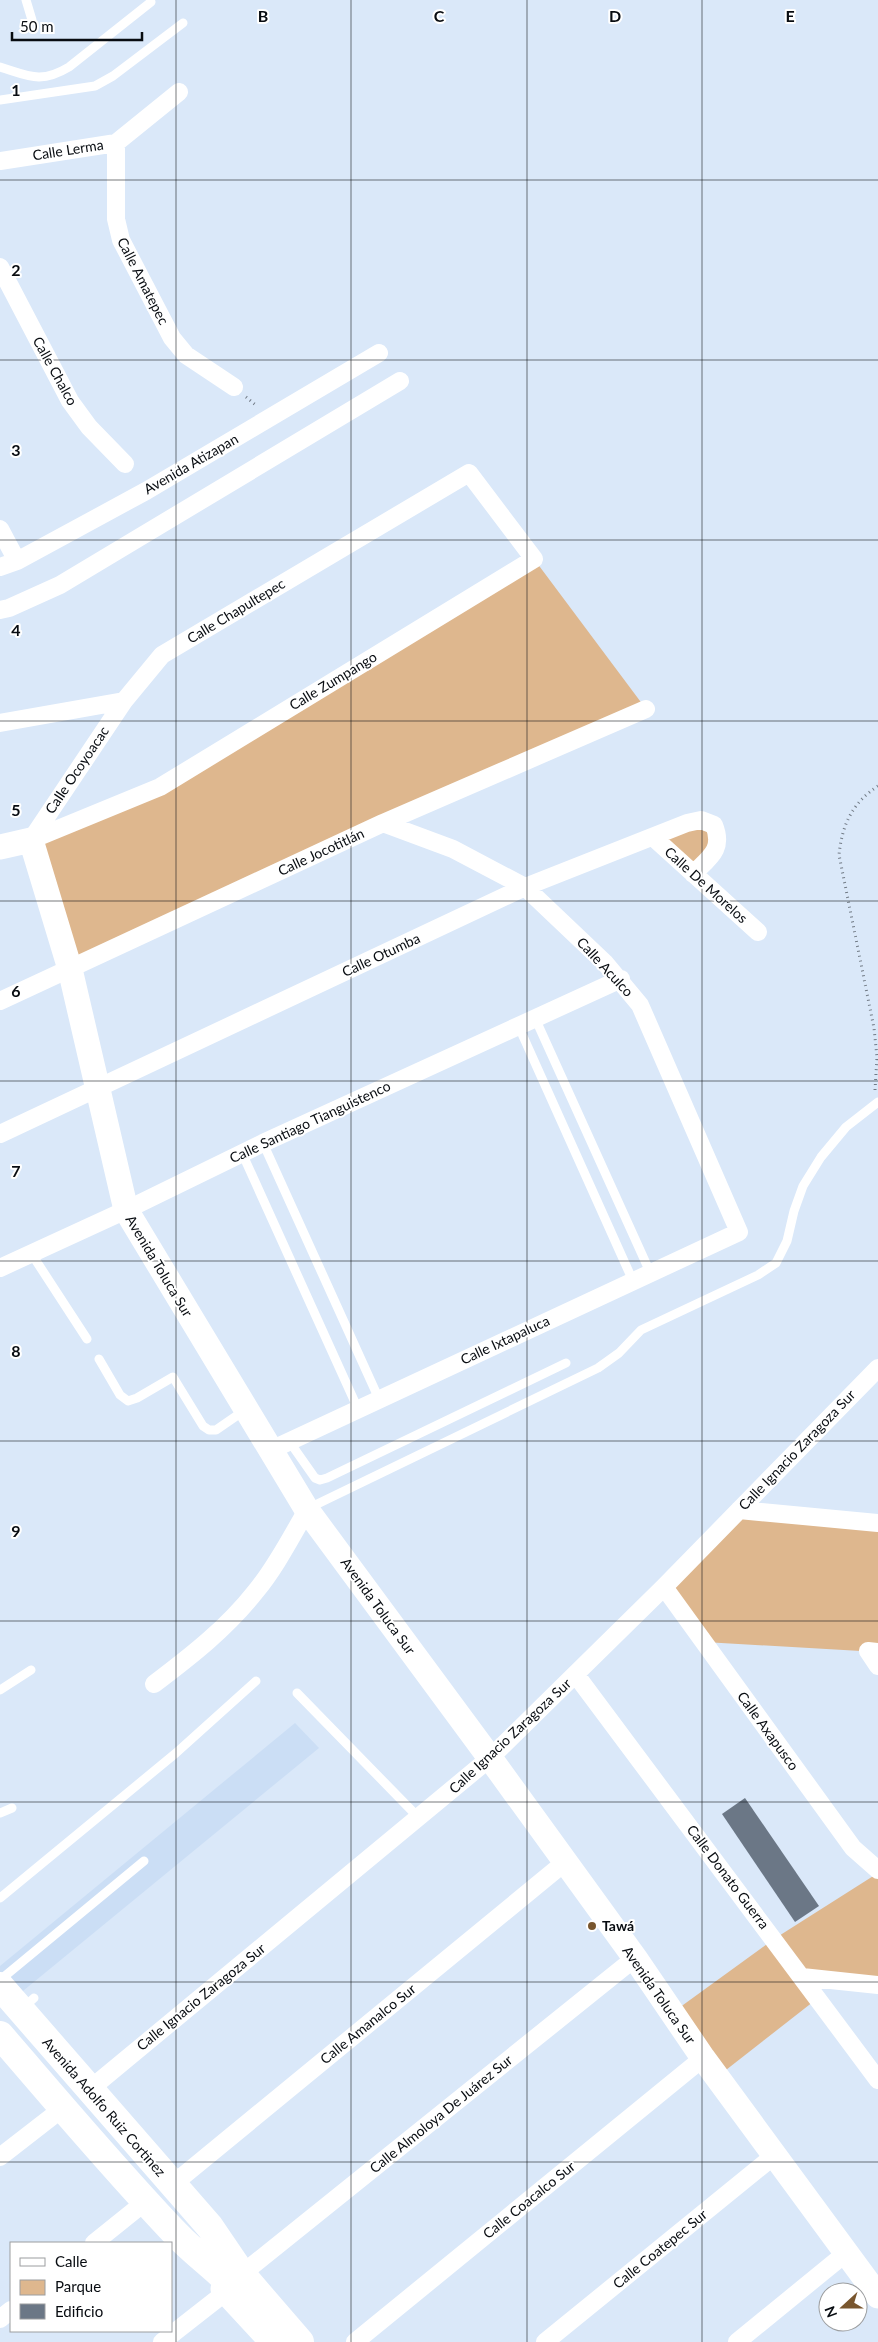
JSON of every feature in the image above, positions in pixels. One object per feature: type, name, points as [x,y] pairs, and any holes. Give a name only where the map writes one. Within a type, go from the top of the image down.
[{"type":"main road","name":"Avenida Adolfo Ruiz Cortinez","points":[[0,1986],[27,2004],[89,2090],[210,2227],[238,2281],[283,2342]]},
{"type":"main road","name":"Avenida Adolfo Ruiz Cortinez","points":[[0,2035],[146,2202],[196,2256],[238,2281],[300,2342]]},
{"type":"street","name":"Calle Lerma","points":[[0,161],[116,143],[179,92]]},
{"type":"street","name":"Calle Amatepec","points":[[116,143],[116,219],[121,240],[172,338],[186,355],[234,387]]},
{"type":"street","name":"Calle Chalco","points":[[0,267],[70,401],[89,427],[125,464]]},
{"type":"street","name":"Avenida Atizapan","points":[[0,567],[17,561],[146,490],[379,353]]},
{"type":"street","points":[[0,610],[9,608],[60,585],[400,380]]},
{"type":"street","name":"Calle Chapultepec","points":[[124,701],[162,655],[469,473]]},
{"type":"street","name":"Calle Zumpango","points":[[31,840],[160,787],[534,559],[469,473]]},
{"type":"street","points":[[0,529],[17,561]]},
{"type":"street","points":[[0,723],[124,701]]},
{"type":"street","name":"Calle Ocoyoacac","points":[[31,840],[124,701]]},
{"type":"street","name":"Calle Jocotitlán","points":[[0,1001],[383,823],[646,709]]},
{"type":"street","name":"Calle Otumba","points":[[0,1134],[525,887],[687,823],[701,820],[714,825],[719,837],[716,850],[693,874]]},
{"type":"street","name":"Calle Aculco","points":[[383,823],[453,849],[525,887],[621,979],[640,1005],[739,1232]]},
{"type":"street","name":"Calle De Morelos","points":[[653,837],[758,932]]},
{"type":"street","points":[[0,847],[31,840]]},
{"type":"street","name":"Avenida Toluca Sur","points":[[31,840],[70,968],[126,1210],[245,1410],[280,1446],[307,1510],[490,1758],[564,1863],[635,1958],[703,2058],[878,2296]]},
{"type":"street","name":"Calle Santiago Tianguistenco","points":[[0,1268],[126,1210],[263,1143],[621,979]]},
{"type":"street","name":"Calle Ixtapaluca","points":[[280,1446],[739,1232]]},
{"type":"street","name":"Calle Ignacio Zaragoza Sur","points":[[89,2090],[490,1758],[664,1587],[878,1368]]},
{"type":"street","points":[[154,1684],[201,1649],[232,1619],[257,1590],[307,1510]]},
{"type":"street","points":[[739,1510],[878,1524]]},
{"type":"street","name":"Calle Axapusco","points":[[664,1587],[853,1848],[878,1870]]},
{"type":"street","points":[[878,1652],[868,1652],[878,1666]]},
{"type":"street","name":"Calle Donato Guerra","points":[[576,1675],[878,2080]]},
{"type":"street","name":"Calle Amanalco Sur","points":[[172,2185],[564,1863]]},
{"type":"street","name":"Calle Almoloya De Juárez Sur","points":[[162,2342],[635,1958]]},
{"type":"street","points":[[802,1977],[878,1985]]},
{"type":"street","name":"Calle Coacalco Sur","points":[[355,2342],[703,2058]]},
{"type":"street","points":[[0,2157],[63,2108]]},
{"type":"street","name":"Calle Coatepec Sur","points":[[545,2342],[775,2155]]},
{"type":"street","points":[[95,2242],[146,2202]]},
{"type":"street","points":[[737,2342],[846,2253]]},
{"type":"street","name":"Avenida Adolfo Ruiz Cortinez","points":[[238,2281],[272,2342]]},
{"type":"street","name":"Avenida Adolfo Ruiz Cortinez","points":[[238,2281],[275,2304],[310,2342]]},
{"type":"street","points":[[0,2319],[10,2311]]},
{"type":"lane","points":[[26,0],[32,20]]},
{"type":"lane","points":[[0,67],[40,78],[54,76],[69,67],[151,2]]},
{"type":"lane","points":[[0,100],[95,86],[113,76],[183,23]]},
{"type":"lane","points":[[535,1018],[650,1272]]},
{"type":"lane","points":[[518,1025],[633,1281]]},
{"type":"lane","points":[[307,1510],[598,1368],[619,1352],[642,1330],[758,1275],[776,1263],[787,1241],[794,1211],[803,1186],[821,1157],[846,1127],[876,1103]]},
{"type":"lane","points":[[263,1143],[379,1399]]},
{"type":"lane","points":[[242,1153],[358,1409]]},
{"type":"lane","points":[[31,1253],[87,1340]]},
{"type":"lane","points":[[99,1359],[120,1395],[128,1401],[137,1398],[173,1377],[203,1426],[209,1430],[216,1430],[245,1410]]},
{"type":"lane","points":[[280,1446],[315,1478],[320,1480],[327,1478],[566,1363]]},
{"type":"lane","points":[[0,1690],[31,1670]]},
{"type":"lane","points":[[0,1898],[176,1753],[256,1681]]},
{"type":"lane","points":[[297,1693],[419,1818]]},
{"type":"lane","points":[[0,1813],[12,1808]]},
{"type":"lane","points":[[0,1980],[144,1861]]},
{"type":"path","points":[[234,387],[272,417]]},
{"type":"path","points":[[876,1103],[877,1057],[874,1028],[839,855],[841,835],[848,815],[878,786]]},
{"type":"shaded area","points":[[295,1723],[319,1748],[12,2000],[0,1986],[0,1966]]},
{"type":"green space","points":[[534,559],[646,709],[70,969],[31,840],[160,787]]},
{"type":"green space","points":[[687,823],[719,837],[693,874],[653,837]]},
{"type":"green space","points":[[739,1510],[878,1523],[878,1652],[704,1642],[664,1587]]},
{"type":"green space","points":[[878,1873],[878,1985],[803,1977],[818,1998],[717,2077],[672,2013],[774,1939]]},
{"type":"building","points":[[745,1798],[819,1906],[795,1922],[722,1814]]},
{"type":"place","name":"Tawá","points":[[592,1926]]}]
